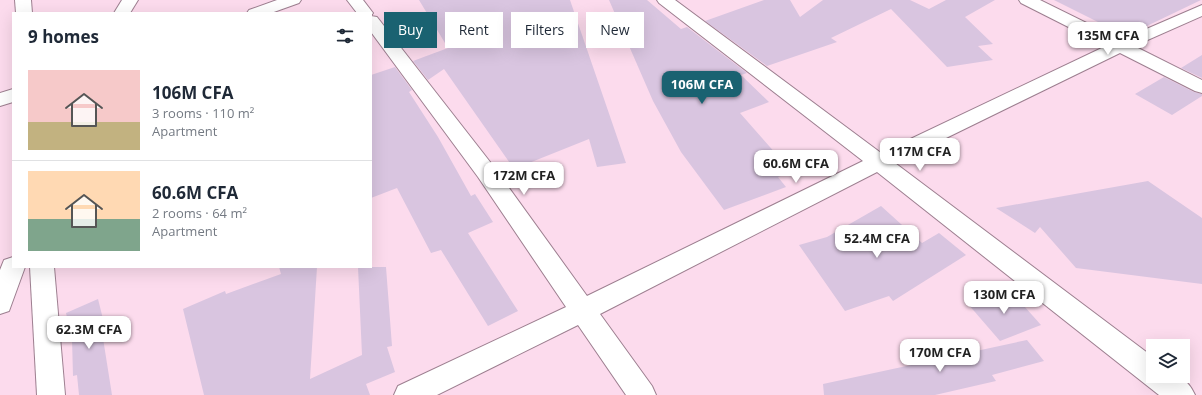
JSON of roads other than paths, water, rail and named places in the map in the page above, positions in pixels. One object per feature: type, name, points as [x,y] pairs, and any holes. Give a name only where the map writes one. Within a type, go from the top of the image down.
[{"type":"street","points":[[22,0],[24,12]]},
{"type":"street","points":[[123,12],[130,0]]},
{"type":"street","points":[[258,12],[293,0]]},
{"type":"street","points":[[355,0],[364,12]]},
{"type":"street","points":[[665,0],[1146,368]]},
{"type":"street","points":[[1027,0],[1202,87]]},
{"type":"street","points":[[408,395],[583,311],[878,162],[1120,46],[1202,10]]},
{"type":"street","points":[[372,22],[486,172],[642,395]]},
{"type":"street","points":[[0,100],[12,96]]},
{"type":"street","points":[[0,303],[13,268]]},
{"type":"street","points":[[42,268],[51,395]]},
{"type":"street","points":[[1165,383],[1181,395]]}]
